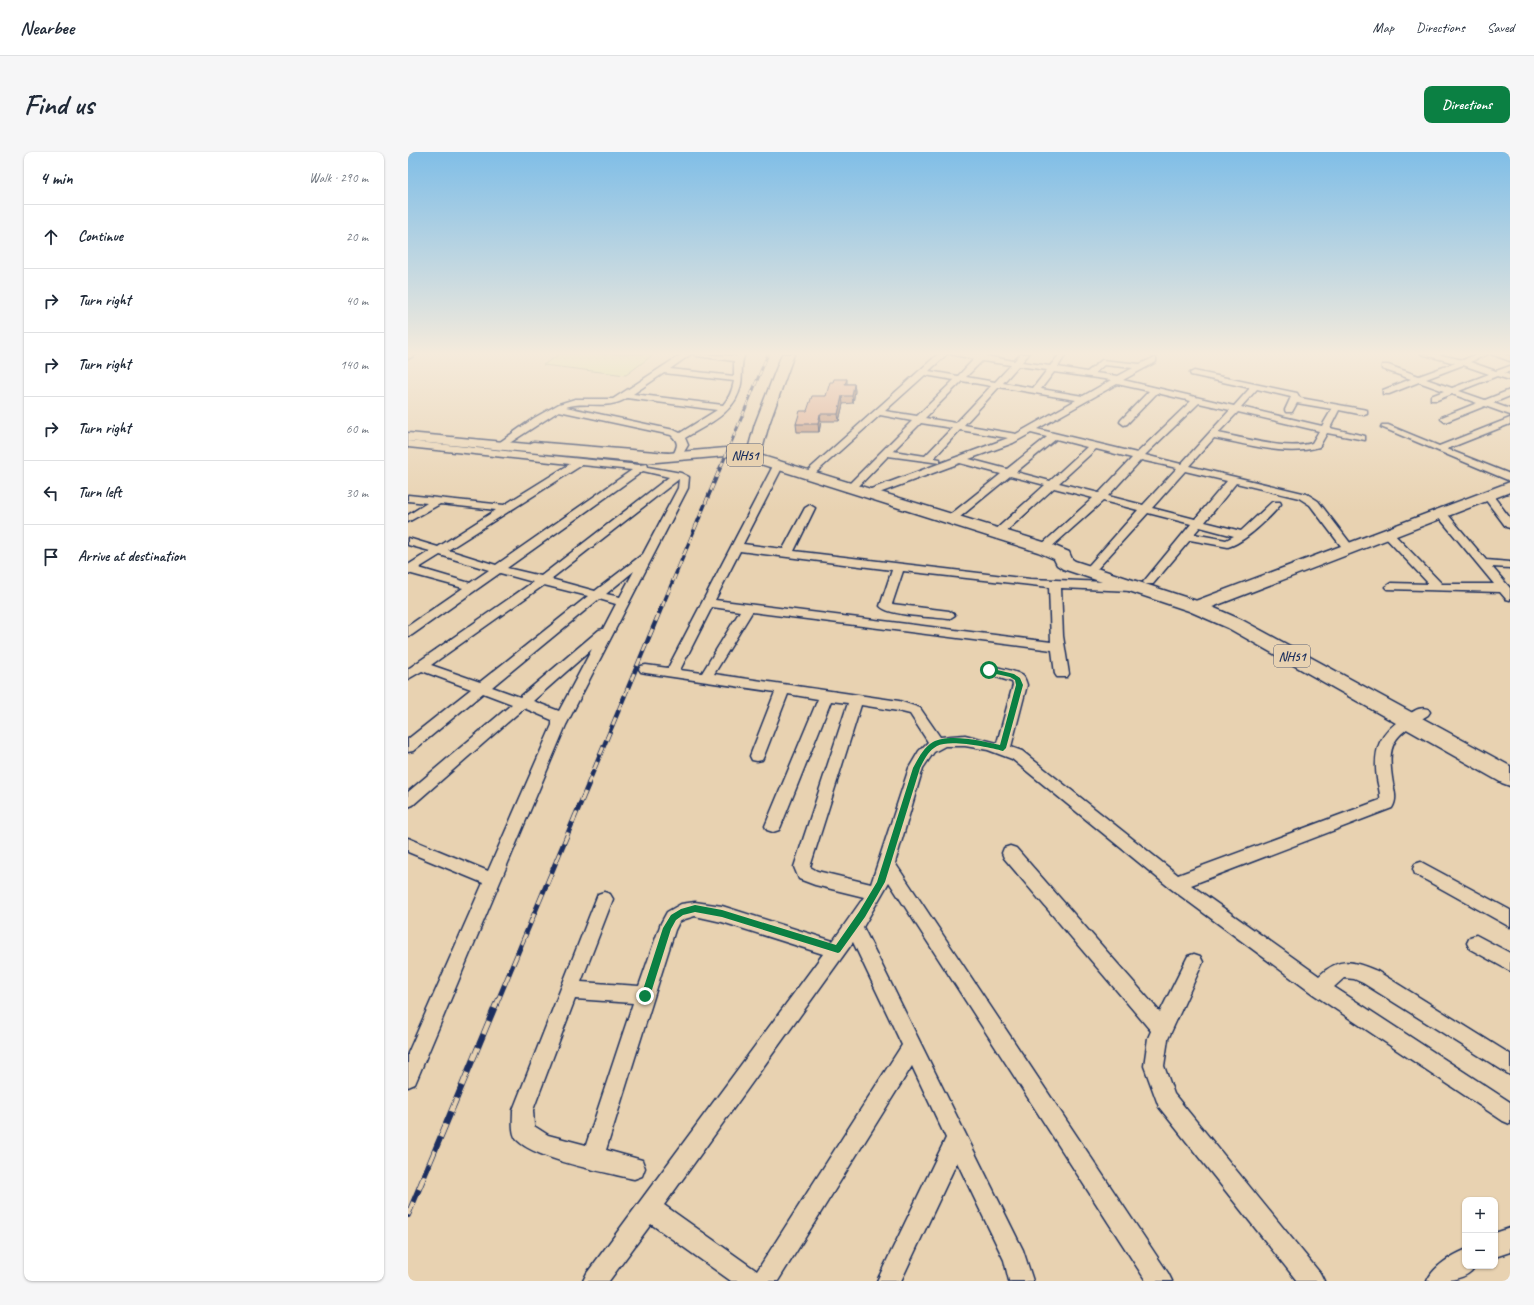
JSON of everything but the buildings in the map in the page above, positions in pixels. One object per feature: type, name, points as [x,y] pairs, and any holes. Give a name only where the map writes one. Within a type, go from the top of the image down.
[{"type":"highway","name":"NH51","points":[[408,437],[667,457],[726,452],[753,457],[850,489],[1044,548],[1063,556],[1063,561],[1069,565],[1202,604],[1236,624],[1416,716],[1510,761]]},
{"type":"highway","name":"NH51","points":[[1063,561],[1073,560],[1094,566],[1141,585]]},
{"type":"highway","name":"NH51","points":[[1416,716],[1510,777]]},
{"type":"street","points":[[506,442],[562,407]]},
{"type":"street","points":[[714,407],[724,408]]},
{"type":"street","points":[[753,457],[768,407]]},
{"type":"street","points":[[808,475],[883,407]]},
{"type":"street","points":[[850,489],[932,407]]},
{"type":"street","points":[[928,459],[976,407]]},
{"type":"street","points":[[867,494],[995,447],[1070,407]]},
{"type":"street","points":[[1124,422],[1139,407]]},
{"type":"street","points":[[1044,548],[1101,497],[1139,456],[1190,407]]},
{"type":"street","points":[[1226,407],[1362,438]]},
{"type":"street","points":[[1094,566],[1238,407]]},
{"type":"street","points":[[1213,434],[1282,447],[1306,449],[1316,445],[1337,407],[1364,412]]},
{"type":"street","points":[[1445,419],[1473,407]]},
{"type":"street","points":[[1496,407],[1510,412]]},
{"type":"street","points":[[409,629],[472,588],[641,468],[667,457],[683,445],[680,437],[674,433],[558,408]]},
{"type":"street","points":[[680,437],[724,408]]},
{"type":"street","points":[[877,412],[1016,437]]},
{"type":"street","points":[[1439,449],[1510,421]]},
{"type":"street","points":[[1385,427],[1510,478]]},
{"type":"street","points":[[1029,430],[1184,466],[1310,499],[1348,548]]},
{"type":"street","points":[[408,433],[667,457]]},
{"type":"street","points":[[950,520],[1007,472],[1054,436]]},
{"type":"street","points":[[408,444],[641,468],[684,477],[683,488],[559,725],[408,1077]]},
{"type":"street","points":[[996,534],[1095,445]]},
{"type":"street","points":[[886,453],[957,462],[1007,472],[1244,535]]},
{"type":"street","points":[[408,569],[581,461]]},
{"type":"street","points":[[672,673],[778,466]]},
{"type":"street","points":[[414,671],[542,580],[678,475]]},
{"type":"street","points":[[737,547],[1030,583],[1141,585],[1187,536],[1234,479]]},
{"type":"street","points":[[1202,604],[1510,487]]},
{"type":"street","points":[[1487,495],[1510,525]]},
{"type":"street","points":[[408,498],[505,508]]},
{"type":"street","points":[[408,519],[438,501]]},
{"type":"street","points":[[1187,536],[1228,544],[1244,535],[1276,504]]},
{"type":"street","points":[[786,553],[810,508]]},
{"type":"street","points":[[1441,513],[1507,592]]},
{"type":"street","points":[[1386,533],[1438,587]]},
{"type":"street","points":[[408,541],[498,569],[623,602]]},
{"type":"street","points":[[408,747],[649,553]]},
{"type":"street","points":[[1483,563],[1510,565]]},
{"type":"street","points":[[899,567],[886,606],[896,609],[949,615]]},
{"type":"street","points":[[408,569],[472,588]]},
{"type":"street","points":[[1055,584],[1058,647],[1062,674]]},
{"type":"street","points":[[1391,587],[1438,587],[1507,592]]},
{"type":"street","points":[[709,602],[1058,647]]},
{"type":"street","points":[[705,678],[748,608]]},
{"type":"street","points":[[408,801],[610,627]]},
{"type":"street","points":[[646,669],[899,706],[915,711],[936,744]]},
{"type":"street","points":[[989,670],[1012,676],[1018,679],[1020,685],[1003,748]]},
{"type":"street","points":[[414,671],[482,688],[554,714],[559,718],[559,725]]},
{"type":"street","points":[[757,756],[783,689]]},
{"type":"street","points":[[773,826],[826,695]]},
{"type":"street","points":[[856,700],[802,867],[806,874],[815,878],[875,892]]},
{"type":"street","points":[[1176,883],[1364,814],[1387,804],[1388,798],[1382,751],[1387,740],[1395,730],[1416,716]]},
{"type":"street","points":[[595,1281],[838,950],[854,926],[881,882],[916,768],[924,753],[936,744],[964,741],[981,743],[1003,748],[1017,755],[1176,883],[1320,988],[1510,1114]]},
{"type":"street","points":[[408,845],[492,880]]},
{"type":"street","points":[[1010,853],[1162,1030]]},
{"type":"street","points":[[887,864],[1160,1281]]},
{"type":"street","points":[[1421,869],[1510,919]]},
{"type":"street","points":[[604,899],[523,1110],[524,1132],[543,1145],[634,1168]]},
{"type":"street","points":[[593,1158],[667,928],[673,917],[681,912],[695,909],[722,914],[838,950]]},
{"type":"street","points":[[854,926],[1015,1258],[1021,1281]]},
{"type":"street","points":[[1476,943],[1510,963]]},
{"type":"street","points":[[1194,962],[1158,1038],[1154,1066],[1166,1100],[1312,1281]]},
{"type":"street","points":[[1320,988],[1336,972],[1352,969],[1370,977],[1510,1065]]},
{"type":"street","points":[[569,990],[645,996]]},
{"type":"street","points":[[764,1281],[912,1047]]},
{"type":"street","points":[[889,1281],[957,1138]]},
{"type":"street","points":[[648,1208],[751,1281]]},
{"type":"street","points":[[1498,1244],[1510,1240]]},
{"type":"street","points":[[1439,1281],[1462,1264]]},
{"type":"railway","points":[[721,467],[746,407]]},
{"type":"railway","points":[[662,607],[721,466]]},
{"type":"railway","points":[[588,784],[662,606]]},
{"type":"railway","points":[[496,1005],[589,783]]},
{"type":"railway","points":[[408,1215],[496,1004]]},
{"type":"route","points":[[645,996],[667,928],[673,917],[681,912],[695,909],[722,914],[838,950],[881,882],[916,768],[924,753],[936,744],[946,741],[981,743],[1003,748],[1020,685],[1018,679],[1012,676],[989,670]]}]
